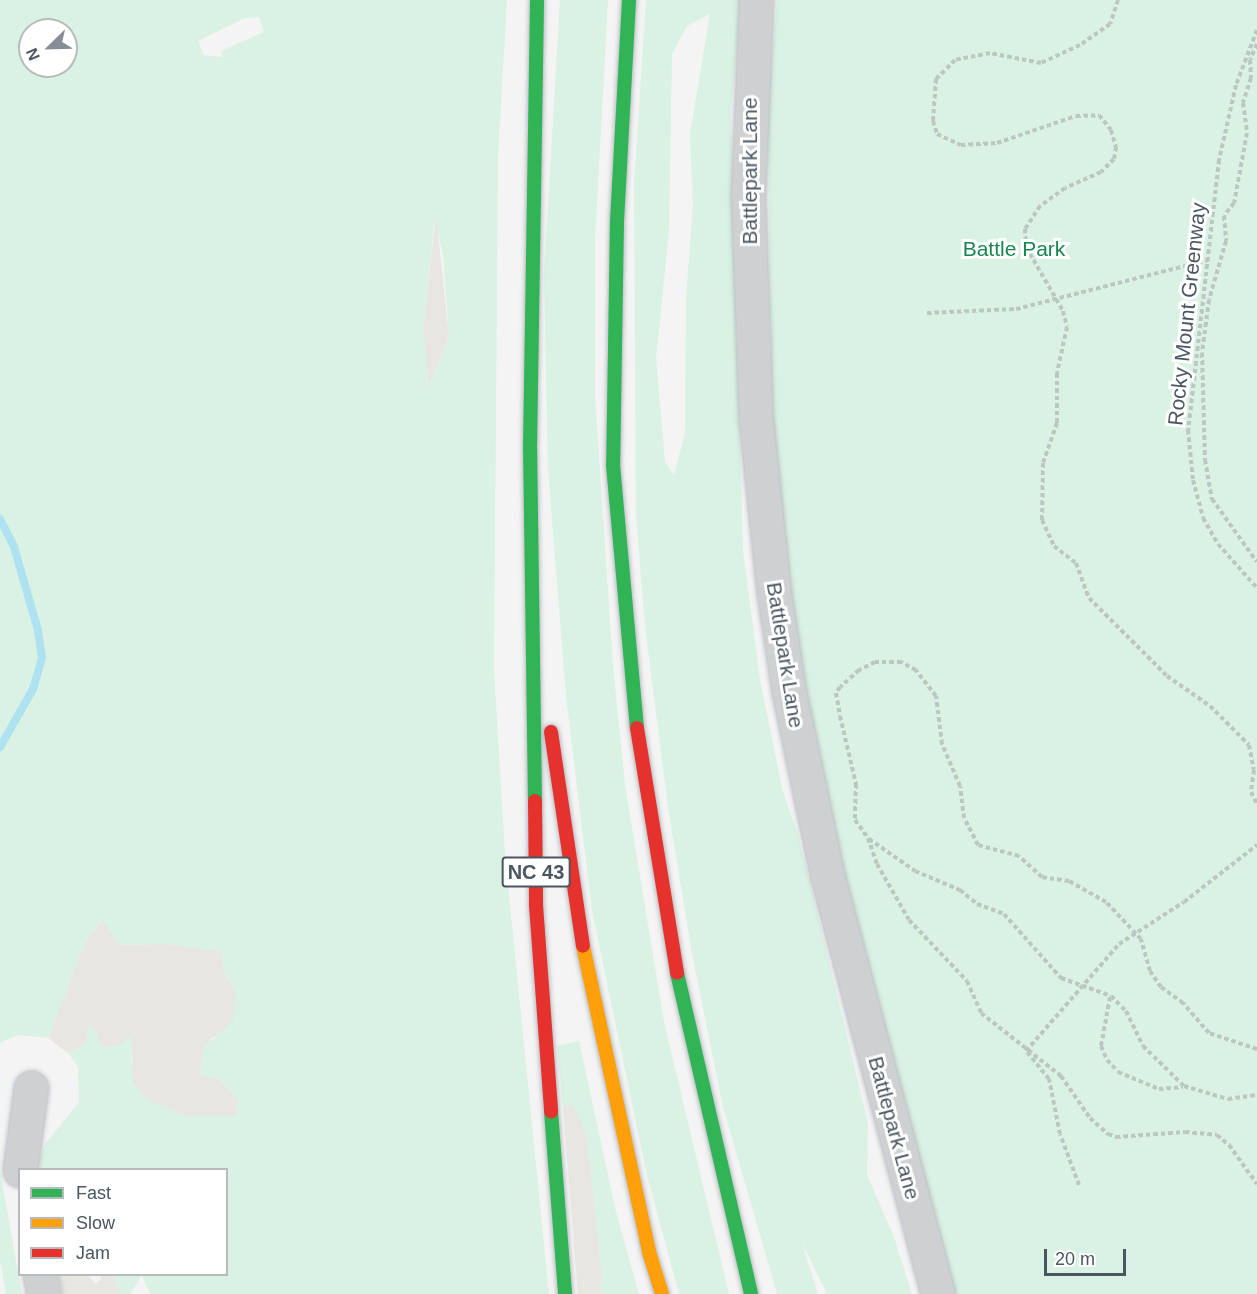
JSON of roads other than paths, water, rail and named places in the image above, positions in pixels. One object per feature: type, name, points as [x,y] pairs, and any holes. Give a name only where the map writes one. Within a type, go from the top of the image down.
[{"type":"highway","points":[[537,0],[531,449],[549,697]]},
{"type":"highway","points":[[629,0],[617,221],[613,465],[634,708],[672,951],[751,1294]]},
{"type":"highway","name":"NC 43","points":[[531,449],[536,904],[565,1294]]},
{"type":"highway","points":[[550,721],[588,976],[648,1252],[662,1294]]},
{"type":"street","name":"Battlepark Lane","points":[[756,0],[747,171],[756,420],[768,550],[789,692],[828,878],[938,1294]]},
{"type":"street","points":[[20,1168],[18,1160],[31,1088]]},
{"type":"street","points":[[40,1276],[44,1294]]},
{"type":"waterway","points":[[0,519],[14,547],[38,630],[42,658],[33,689],[0,747]]},
{"type":"park label","name":"Battle Park","points":[[1014,249]]}]
